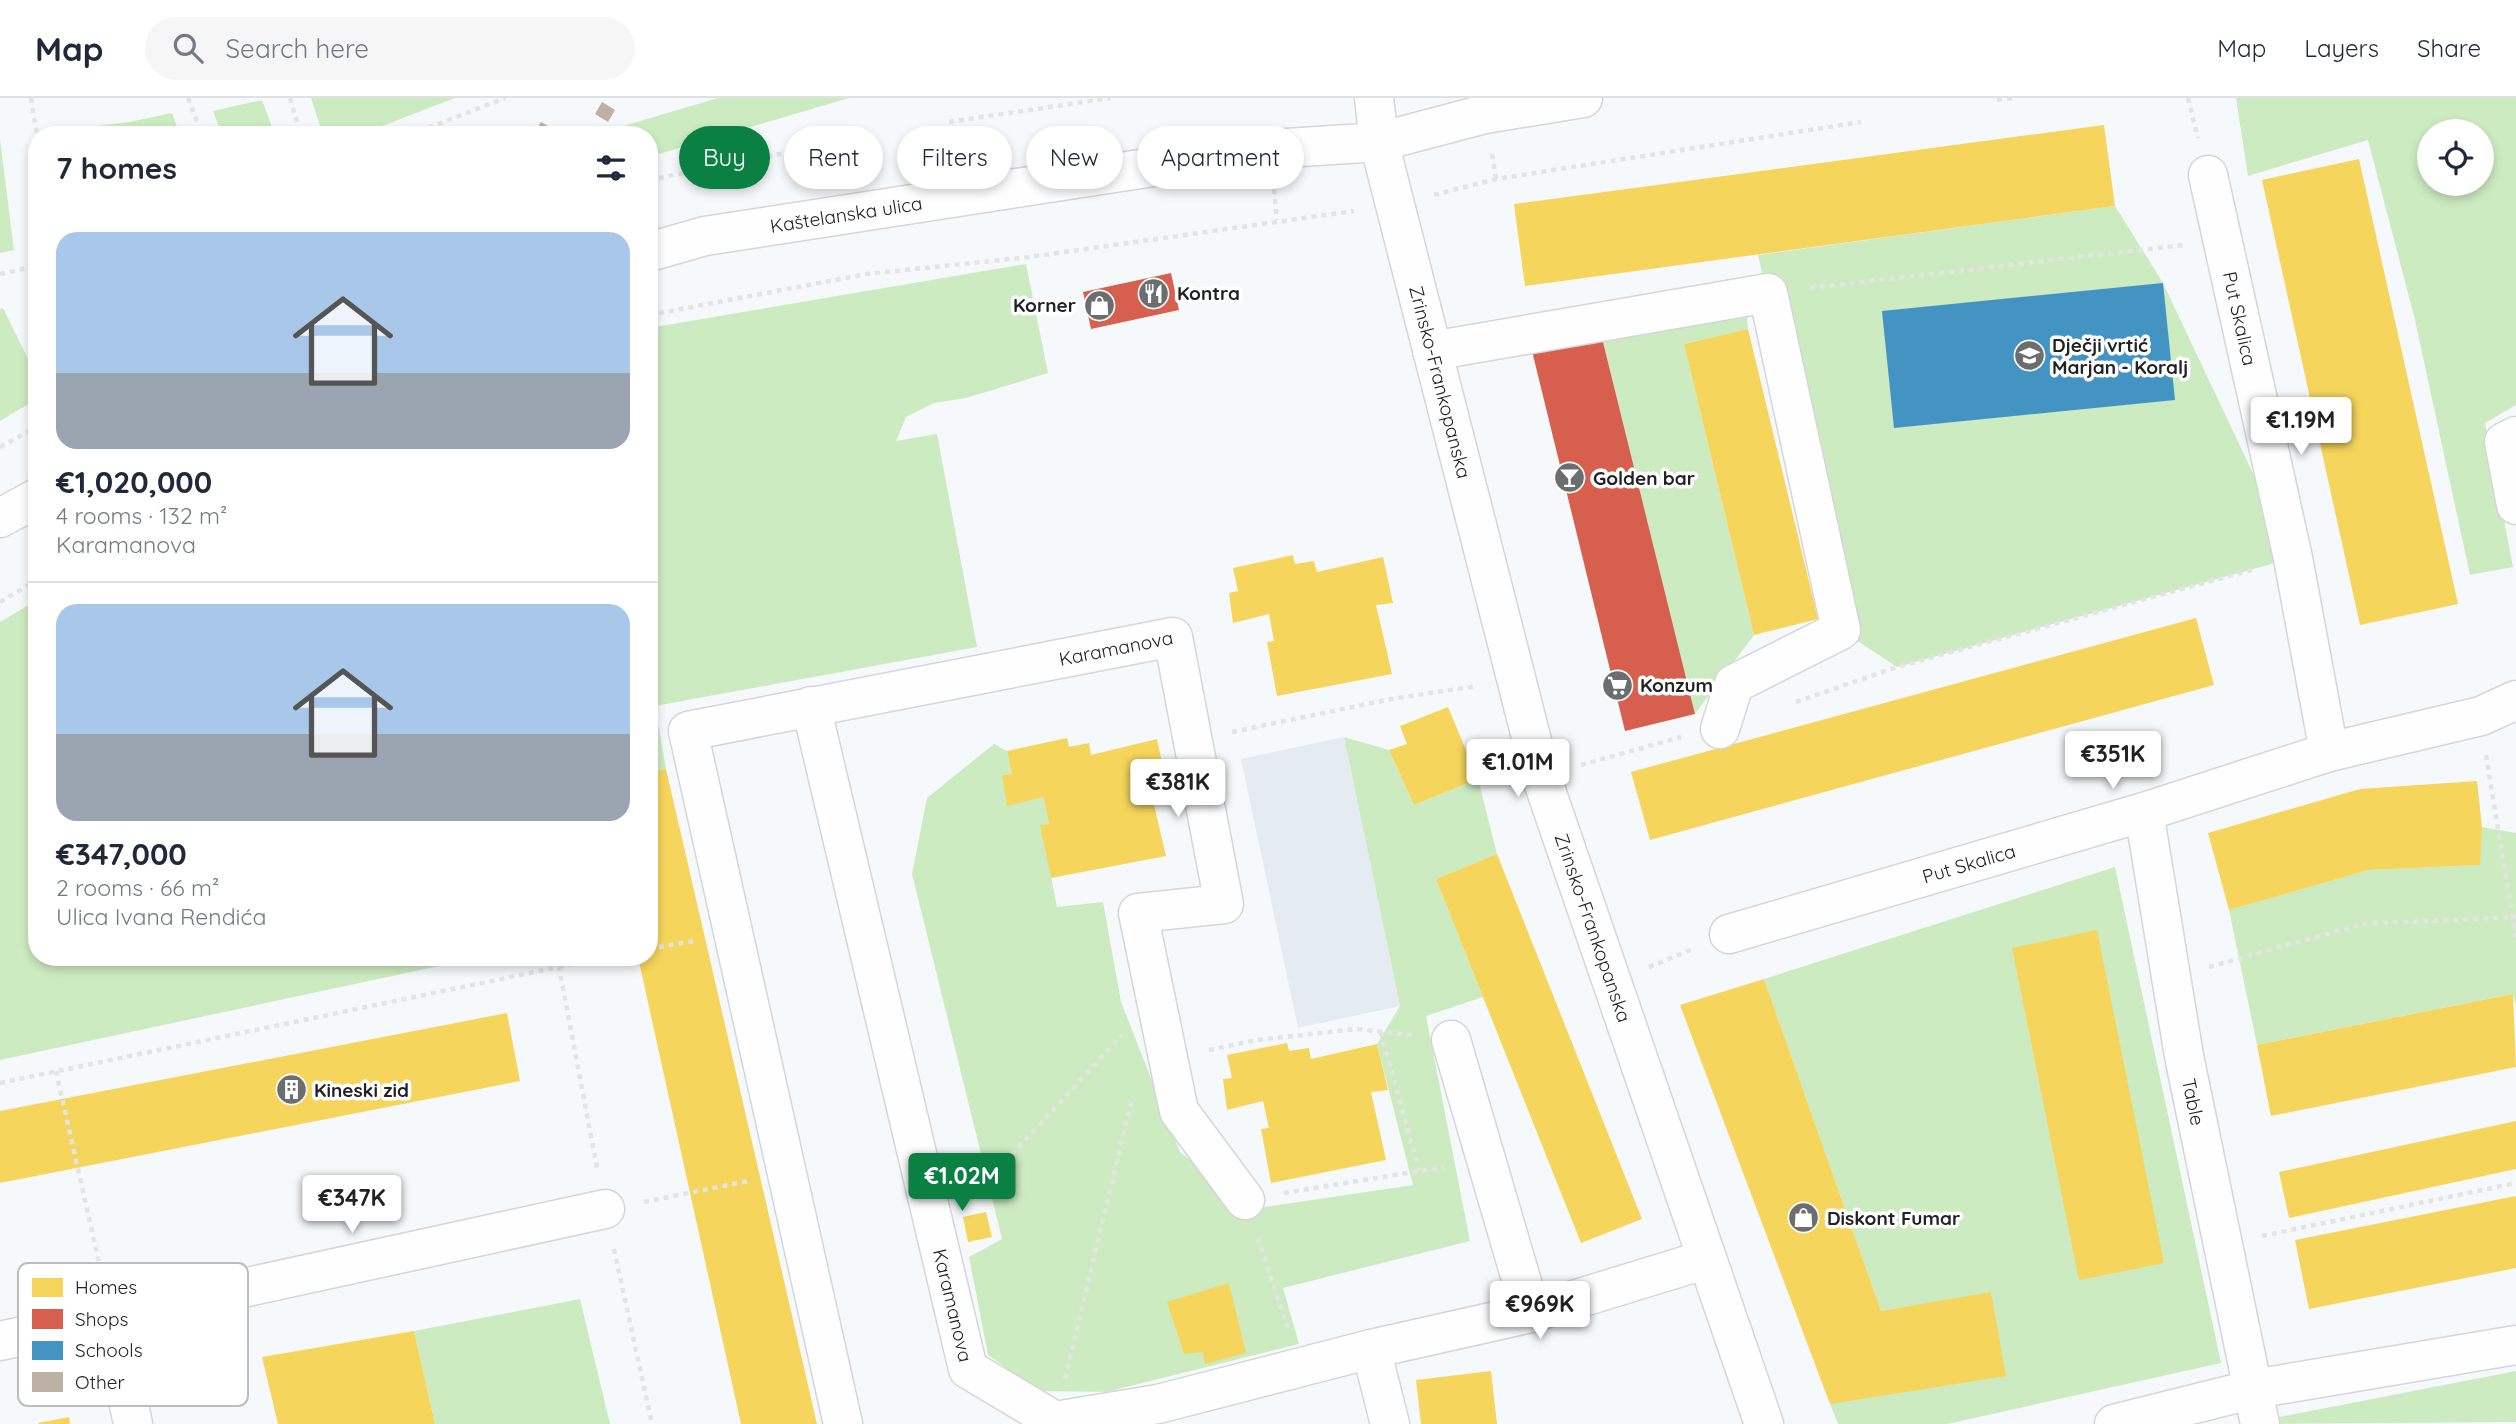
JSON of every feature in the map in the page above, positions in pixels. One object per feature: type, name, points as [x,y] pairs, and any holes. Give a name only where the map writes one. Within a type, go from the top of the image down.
[{"type":"street","name":"Zrinsko-Frankopanska","points":[[1374,98],[1379,142],[1541,776],[1764,1424]]},
{"type":"street","name":"Kaštelanska ulica","points":[[658,249],[705,236],[1270,149],[1379,142],[1485,114],[1583,98]]},
{"type":"street","name":"Put Skalica","points":[[2208,175],[2293,558],[2329,752]]},
{"type":"street","points":[[1432,351],[1768,293],[1841,630],[1734,684],[1720,729]]},
{"type":"street","points":[[2516,436],[2504,442],[2516,505]]},
{"type":"street","points":[[0,518],[28,503]]},
{"type":"street","name":"Karamanova","points":[[842,1424],[688,731],[1173,637],[1224,904],[1138,913],[1179,1111],[1245,1200]]},
{"type":"street","name":"Put Skalica","points":[[1729,934],[2144,812],[2329,752],[2481,716],[2516,700]]},
{"type":"street","name":"Karamanova","points":[[811,706],[968,1368],[1051,1422]]},
{"type":"street","name":"Table","points":[[2144,812],[2184,1056],[2257,1407]]},
{"type":"street","points":[[1451,1040],[1531,1312]]},
{"type":"street","points":[[248,1288],[605,1209]]},
{"type":"street","points":[[1051,1422],[1158,1404],[1301,1366],[1531,1312],[1707,1259]]},
{"type":"street","points":[[0,1341],[18,1337]]},
{"type":"street","points":[[2114,1424],[2257,1407],[2516,1345]]},
{"type":"street","points":[[1371,1349],[1390,1424]]},
{"type":"street","points":[[129,1406],[133,1424]]},
{"type":"path","points":[[31,98],[36,126]]},
{"type":"path","points":[[188,98],[199,126]]},
{"type":"path","points":[[290,98],[298,126]]},
{"type":"path","points":[[433,126],[505,98]]},
{"type":"path","points":[[948,122],[1110,98]]},
{"type":"path","points":[[1997,100],[2013,98]]},
{"type":"path","points":[[658,313],[867,274],[1030,257],[1395,205],[1496,179],[1861,122]]},
{"type":"path","points":[[658,178],[784,153]]},
{"type":"path","points":[[1768,293],[2223,241]]},
{"type":"path","points":[[0,274],[28,268]]},
{"type":"path","points":[[0,447],[28,432]]},
{"type":"path","points":[[1783,707],[1897,667],[2293,558]]},
{"type":"path","points":[[0,602],[28,585]]},
{"type":"path","points":[[1193,740],[1391,699],[1517,681]]},
{"type":"path","points":[[2481,716],[2516,939]]},
{"type":"path","points":[[1541,776],[1660,742]]},
{"type":"path","points":[[2248,955],[2363,924],[2514,917]]},
{"type":"path","points":[[1612,983],[1729,934]]},
{"type":"path","points":[[0,1083],[564,966]]},
{"type":"path","points":[[559,967],[605,1209],[652,1424]]},
{"type":"path","points":[[937,1236],[1156,999]]},
{"type":"path","points":[[1168,1058],[1256,1040],[1357,1029],[1451,1040]]},
{"type":"path","points":[[1381,1032],[1419,1171]]},
{"type":"path","points":[[56,1071],[99,1263]]},
{"type":"path","points":[[1051,1422],[1133,1094]]},
{"type":"path","points":[[1301,1366],[1245,1200],[1486,1160]]},
{"type":"path","points":[[605,1209],[786,1173]]},
{"type":"path","points":[[2224,1244],[2516,1183]]},
{"type":"shaded area","points":[[1344,737],[1400,1006],[1298,1028],[1241,759]]},
{"type":"green space","points":[[311,98],[455,98],[382,126],[320,126]]},
{"type":"green space","points":[[718,98],[849,98],[754,126],[679,126],[679,148],[658,154],[658,126],[623,126]]},
{"type":"green space","points":[[2236,98],[2516,98],[2516,405],[2485,423],[2513,567],[2470,575],[2415,320],[2368,140],[2248,176]]},
{"type":"green space","points":[[262,100],[272,126],[219,126],[213,111]]},
{"type":"green space","points":[[172,113],[177,126],[95,126]]},
{"type":"green space","points":[[0,139],[14,250],[0,253]]},
{"type":"green space","points":[[2115,206],[2163,283],[2293,558],[1897,667],[1841,630],[1758,255]]},
{"type":"green space","points":[[1026,264],[1048,373],[966,398],[934,403],[906,417],[896,441],[937,434],[977,647],[658,705],[658,326]]},
{"type":"green space","points":[[3,308],[28,359],[28,404],[0,421],[0,309]]},
{"type":"green space","points":[[1746,309],[1748,329],[1684,344],[1754,635],[1695,714],[1601,334]]},
{"type":"green space","points":[[28,605],[28,966],[439,966],[0,1060],[0,622]]},
{"type":"green space","points":[[658,723],[666,769],[658,770]]},
{"type":"green space","points":[[1344,737],[1389,750],[1414,805],[1478,779],[1497,854],[1436,879],[1483,997],[1426,1016],[1470,1241],[1283,1288],[1299,1344],[1106,1392],[1039,1391],[988,1355],[969,1257],[1002,1239],[912,874],[927,798],[994,744],[1007,751],[1012,774],[1002,775],[1043,797],[1049,824],[1041,825],[1057,907],[1103,902],[1121,1002],[1180,1152],[1252,1209],[1413,1185],[1377,1044],[1400,1006]]},
{"type":"green space","points":[[2482,827],[2516,833],[2516,1007],[2513,994],[2257,1045],[2229,910],[2369,870],[2479,865]]},
{"type":"green space","points":[[2115,867],[2221,1363],[1947,1424],[1838,1424],[1830,1404],[1991,1293],[1881,1311],[1764,979]]},
{"type":"green space","points":[[580,1299],[610,1424],[435,1424],[414,1331]]},
{"type":"green space","points":[[2516,1371],[2516,1422],[2260,1424],[2259,1421]]},
{"type":"building: Homes","points":[[2104,125],[2115,206],[1525,286],[1514,204]]},
{"type":"building: Homes","points":[[2359,159],[2458,604],[2360,625],[2262,180]]},
{"type":"building: Homes","points":[[1748,329],[1818,619],[1754,635],[1684,344]]},
{"type":"building: Homes","points":[[1293,555],[1295,564],[1314,561],[1317,572],[1383,557],[1393,603],[1376,605],[1392,674],[1277,696],[1267,642],[1274,641],[1269,614],[1233,623],[1229,593],[1238,591],[1233,568]]},
{"type":"building: Homes","points":[[2196,618],[2214,685],[1650,840],[1631,772]]},
{"type":"building: Homes","points":[[1448,707],[1478,779],[1414,805],[1389,750],[1407,744],[1400,726]]},
{"type":"building: Homes","points":[[1067,738],[1069,747],[1089,743],[1091,755],[1157,739],[1167,785],[1150,788],[1166,856],[1051,878],[1040,825],[1049,824],[1043,797],[1007,806],[1002,775],[1012,774],[1007,751]]},
{"type":"building: Homes","points":[[666,769],[817,1424],[741,1424],[640,966],[658,966],[658,770]]},
{"type":"building: Homes","points":[[2477,781],[2482,827],[2480,865],[2369,870],[2229,910],[2208,833],[2360,789]]},
{"type":"building: Homes","points":[[1497,854],[1642,1219],[1581,1243],[1436,879]]},
{"type":"building: Homes","points":[[2097,930],[2164,1263],[2079,1280],[2012,948]]},
{"type":"building: Homes","points":[[1764,979],[1881,1311],[1991,1292],[2006,1376],[1830,1404],[1680,1005]]},
{"type":"building: Homes","points":[[2513,994],[2516,1067],[2271,1116],[2257,1045]]},
{"type":"building: Homes","name":"Kineski zid","points":[[507,1013],[520,1081],[0,1183],[0,1111]]},
{"type":"building: Homes","points":[[1287,1043],[1289,1051],[1309,1048],[1311,1059],[1377,1044],[1388,1090],[1371,1092],[1386,1160],[1271,1183],[1261,1129],[1269,1128],[1263,1101],[1227,1110],[1223,1079],[1232,1078],[1227,1055]]},
{"type":"building: Homes","points":[[2516,1121],[2516,1169],[2289,1218],[2279,1172]]},
{"type":"building: Homes","points":[[2516,1196],[2516,1268],[2309,1309],[2295,1240]]},
{"type":"building: Homes","points":[[986,1212],[992,1237],[968,1242],[963,1217]]},
{"type":"building: Homes","points":[[1229,1283],[1246,1353],[1205,1364],[1203,1352],[1184,1354],[1167,1302]]},
{"type":"building: Homes","points":[[414,1331],[435,1424],[278,1424],[262,1357]]},
{"type":"building: Homes","points":[[1491,1371],[1497,1424],[1421,1424],[1416,1380]]},
{"type":"building: Homes","points":[[69,1417],[70,1424],[38,1423]]},
{"type":"building: Shops","points":[[1171,273],[1179,310],[1091,329],[1083,292]]},
{"type":"building: Shops","points":[[1601,334],[1695,714],[1625,731],[1532,351]]},
{"type":"building: Schools","name":"Dječji vrtić Marjan - Koralj","points":[[2163,283],[2175,400],[1894,428],[1882,311]]},
{"type":"building: Other","points":[[602,102],[615,110],[608,122],[595,114]]},
{"type":"place","name":"Kontra","points":[[1154,293]]},
{"type":"place","name":"Korner","points":[[1099,305]]},
{"type":"place","name":"Dječji vrtić Marjan - Koralj","points":[[2029,356]]},
{"type":"place","name":"Golden bar","points":[[1570,478]]},
{"type":"place","name":"Konzum","points":[[1617,685]]},
{"type":"place","name":"Kineski zid","points":[[291,1090]]},
{"type":"place","name":"Diskont Fumar","points":[[1804,1218]]}]
